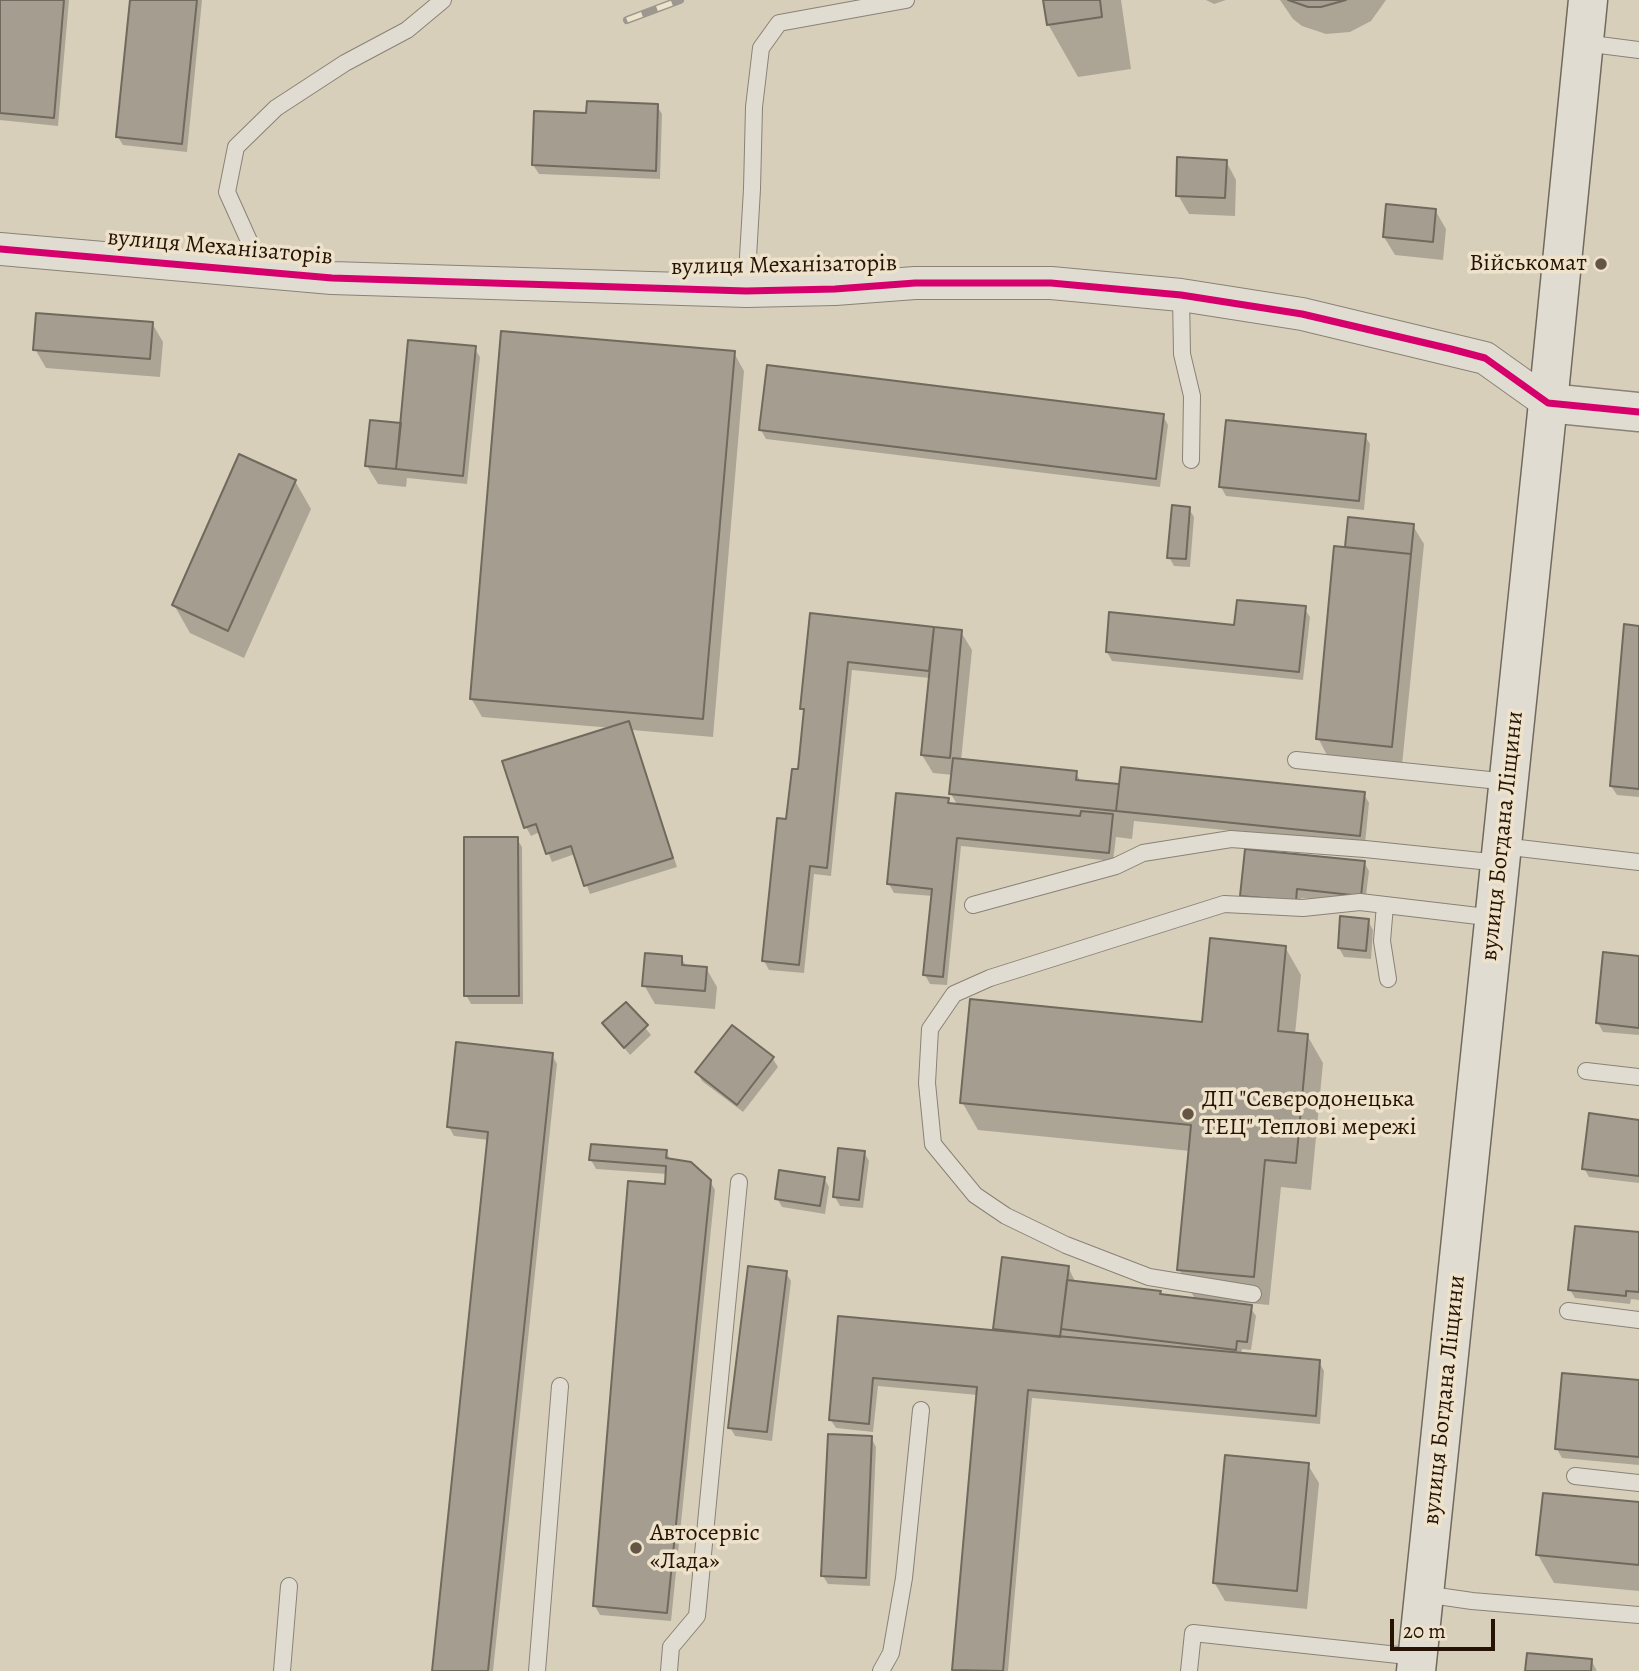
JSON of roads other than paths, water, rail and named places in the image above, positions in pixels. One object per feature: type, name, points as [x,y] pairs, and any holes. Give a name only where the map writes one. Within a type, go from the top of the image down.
[{"type":"main road","name":"вулиця Богдана Ліщини","points":[[1417,1664],[1588,0]]},
{"type":"main road","points":[[1548,402],[1639,412]]},
{"type":"street","name":"вулиця Механізаторів","points":[[0,249],[332,278],[746,291],[835,289],[915,283],[1037,283],[1181,295],[1303,314],[1485,358],[1548,402]]},
{"type":"lane","points":[[263,272],[228,192],[236,146],[276,108],[345,63],[407,30],[443,0]]},
{"type":"lane","points":[[746,291],[754,107],[761,48],[779,23],[906,0]]},
{"type":"lane","points":[[1584,43],[1639,50]]},
{"type":"lane","points":[[1181,295],[1182,354],[1192,396],[1191,460]]},
{"type":"lane","points":[[1296,761],[1509,782]]},
{"type":"lane","points":[[973,905],[1116,866],[1143,853],[1231,839],[1366,849],[1639,862]]},
{"type":"lane","points":[[1253,1294],[1149,1277],[1066,1245],[1006,1216],[975,1195],[933,1144],[927,1083],[930,1029],[954,994],[990,978],[1224,904],[1303,908],[1360,902],[1495,918]]},
{"type":"lane","points":[[1385,905],[1382,942],[1388,979]]},
{"type":"lane","points":[[1586,1071],[1639,1077]]},
{"type":"lane","points":[[669,1671],[671,1647],[697,1616],[738,1182]]},
{"type":"lane","points":[[1567,1311],[1639,1320]]},
{"type":"lane","points":[[537,1671],[560,1386]]},
{"type":"lane","points":[[881,1671],[891,1653],[904,1578],[921,1410]]},
{"type":"lane","points":[[1575,1476],[1639,1483]]},
{"type":"lane","points":[[282,1671],[289,1586]]},
{"type":"lane","points":[[1424,1594],[1472,1601],[1639,1615]]},
{"type":"lane","points":[[1189,1671],[1193,1633],[1417,1664]]},
{"type":"railway","points":[[627,20],[680,0]]},
{"type":"place","name":"Військомат","points":[[1601,264]]},
{"type":"place","name":"ДП \"Сєвєродонецька ТЕЦ\" Теплові мережі","points":[[1188,1114]]},
{"type":"place","name":"Автосервіс «Лада»","points":[[636,1548]]}]
